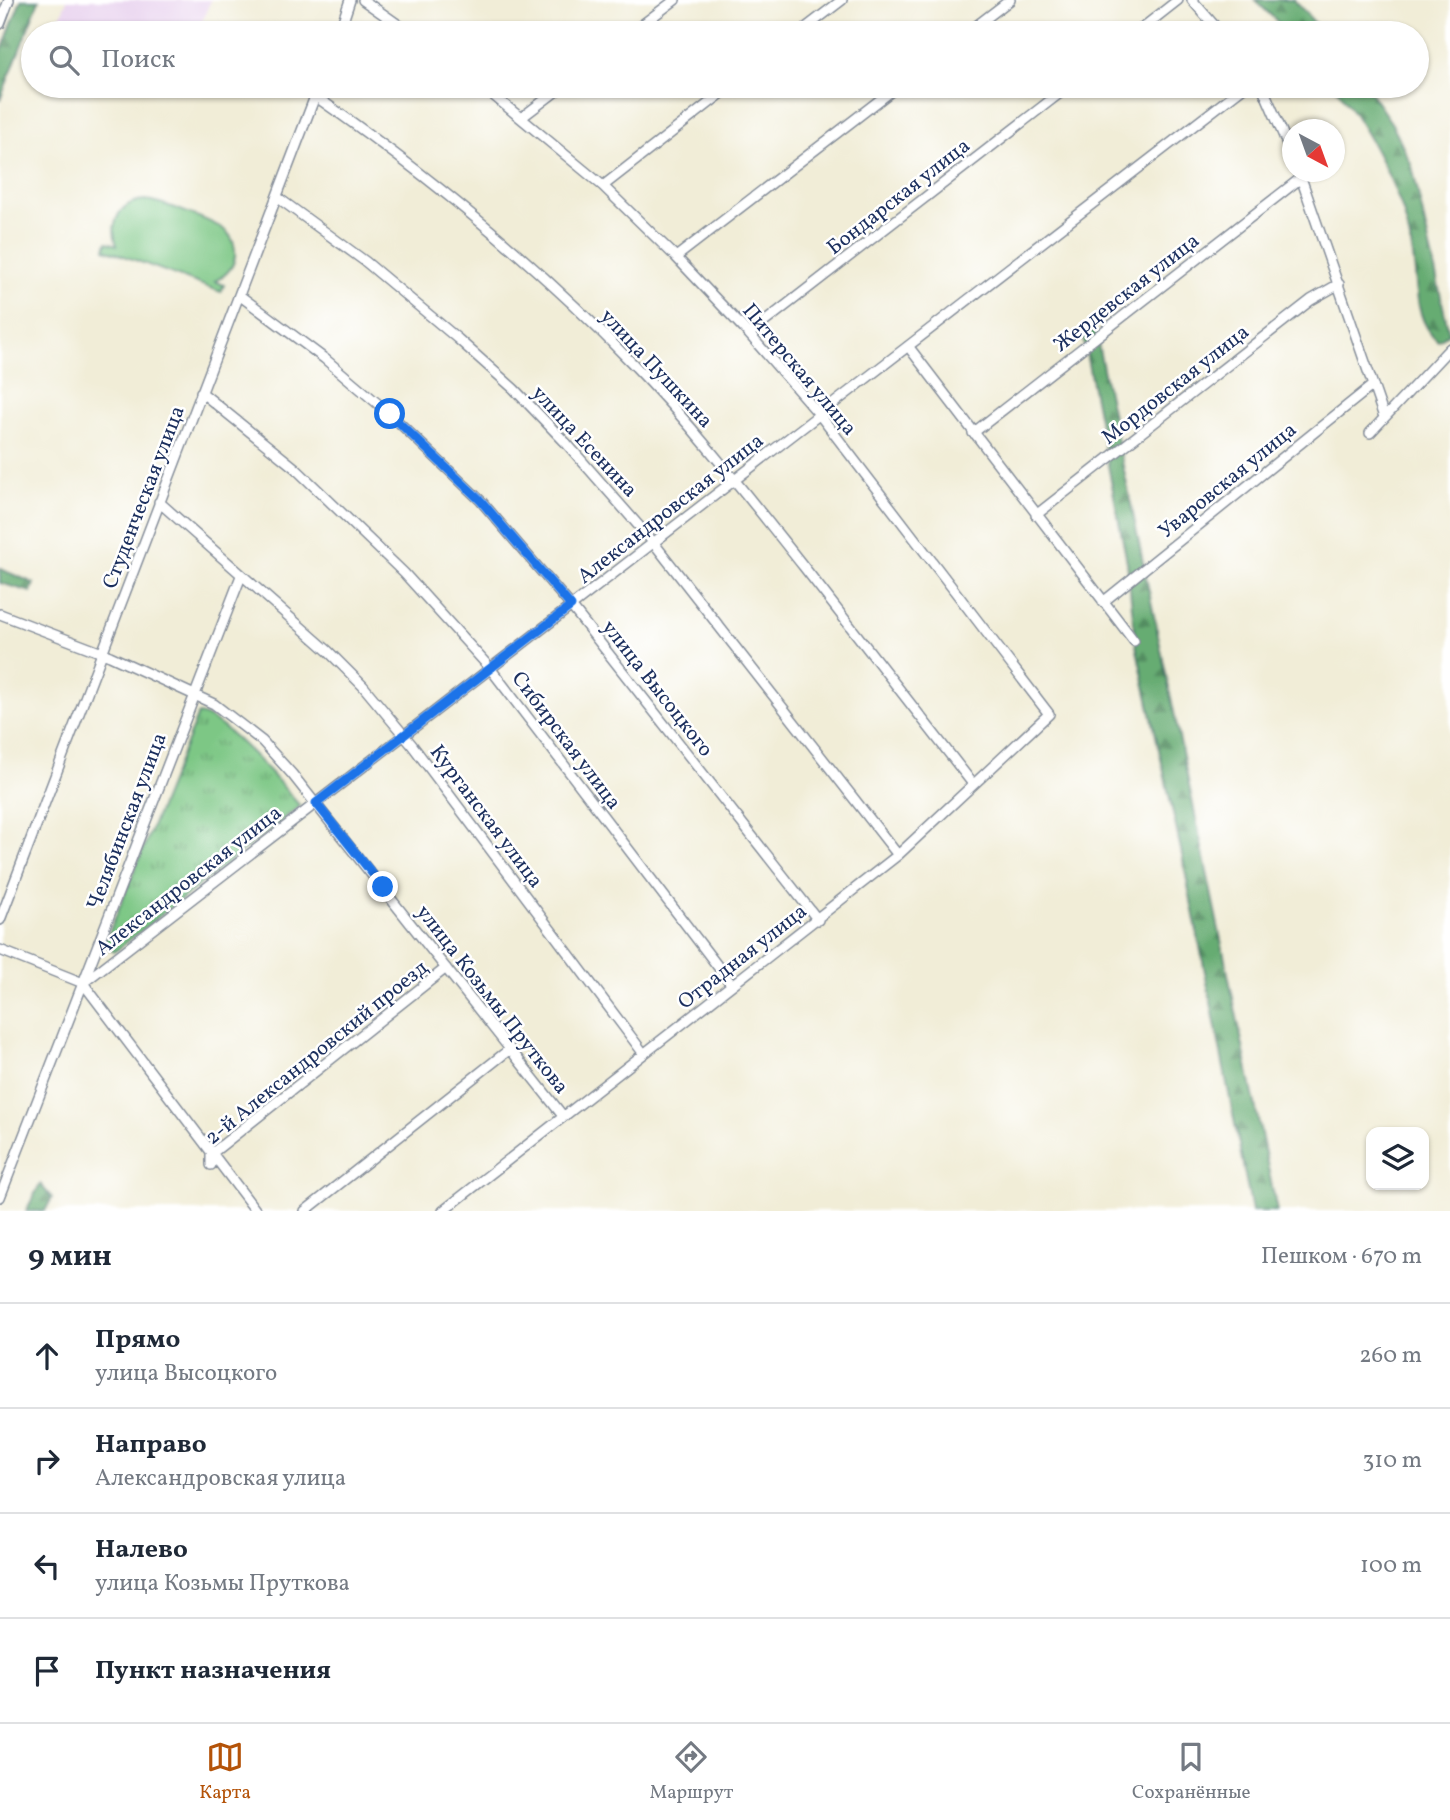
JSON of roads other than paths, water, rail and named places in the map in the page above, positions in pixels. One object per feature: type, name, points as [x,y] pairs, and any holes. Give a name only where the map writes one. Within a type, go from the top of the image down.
[{"type":"street","points":[[0,24],[9,0]]},
{"type":"street","points":[[343,21],[350,0]]},
{"type":"street","points":[[363,0],[393,21]]},
{"type":"street","points":[[647,21],[675,0]]},
{"type":"street","points":[[815,21],[842,0]]},
{"type":"street","points":[[983,21],[1010,0]]},
{"type":"street","points":[[1151,21],[1178,0]]},
{"type":"street","points":[[1192,0],[1210,21]]},
{"type":"street","name":"Студенческая улица","points":[[0,920],[314,98]]},
{"type":"street","name":"улица Пушкина","points":[[318,98],[465,208],[534,268],[636,367],[735,479],[973,783]]},
{"type":"street","name":"Питерская улица","points":[[497,98],[603,186],[676,257],[749,334],[819,414],[1049,714]]},
{"type":"street","points":[[521,117],[547,98]]},
{"type":"street","points":[[603,186],[716,98]]},
{"type":"street","points":[[676,257],[882,98]]},
{"type":"street","name":"Бондарская улица","points":[[749,334],[1054,98]]},
{"type":"street","name":"Александровская улица","points":[[83,983],[1229,98]]},
{"type":"street","points":[[1267,98],[1282,131]]},
{"type":"street","name":"Жердевская улица","points":[[973,433],[1291,182]]},
{"type":"street","points":[[1303,182],[1384,417]]},
{"type":"street","name":"улица Есенина","points":[[276,197],[366,262],[458,338],[514,389],[567,444],[653,542],[898,855]]},
{"type":"street","name":"Мордовская улица","points":[[1035,515],[1311,300],[1339,284]]},
{"type":"street","name":"улица Высоцкого","points":[[239,295],[325,359],[390,414],[481,501],[571,606],[818,920]]},
{"type":"street","points":[[908,346],[1133,641]]},
{"type":"street","points":[[1370,433],[1450,348]]},
{"type":"street","name":"Уваровская улица","points":[[1103,602],[1373,385]]},
{"type":"street","name":"Сибирская улица","points":[[201,393],[295,468],[404,573],[490,668],[732,985]]},
{"type":"street","name":"Курганская улица","points":[[159,502],[328,651],[363,686],[404,735],[644,1054]]},
{"type":"street","name":"Челябинская улица","points":[[0,1197],[241,576]]},
{"type":"street","name":"улица Козьмы Пруткова","points":[[0,614],[102,653],[194,694],[214,704],[262,741],[316,803],[563,1116]]},
{"type":"street","name":"Отрадная улица","points":[[443,1211],[898,855],[1049,714]]},
{"type":"street","points":[[0,950],[83,983],[211,1160],[256,1211]]},
{"type":"street","name":"2-й Александровский проезд","points":[[211,1160],[446,968]]},
{"type":"street","points":[[305,1211],[510,1049]]}]
